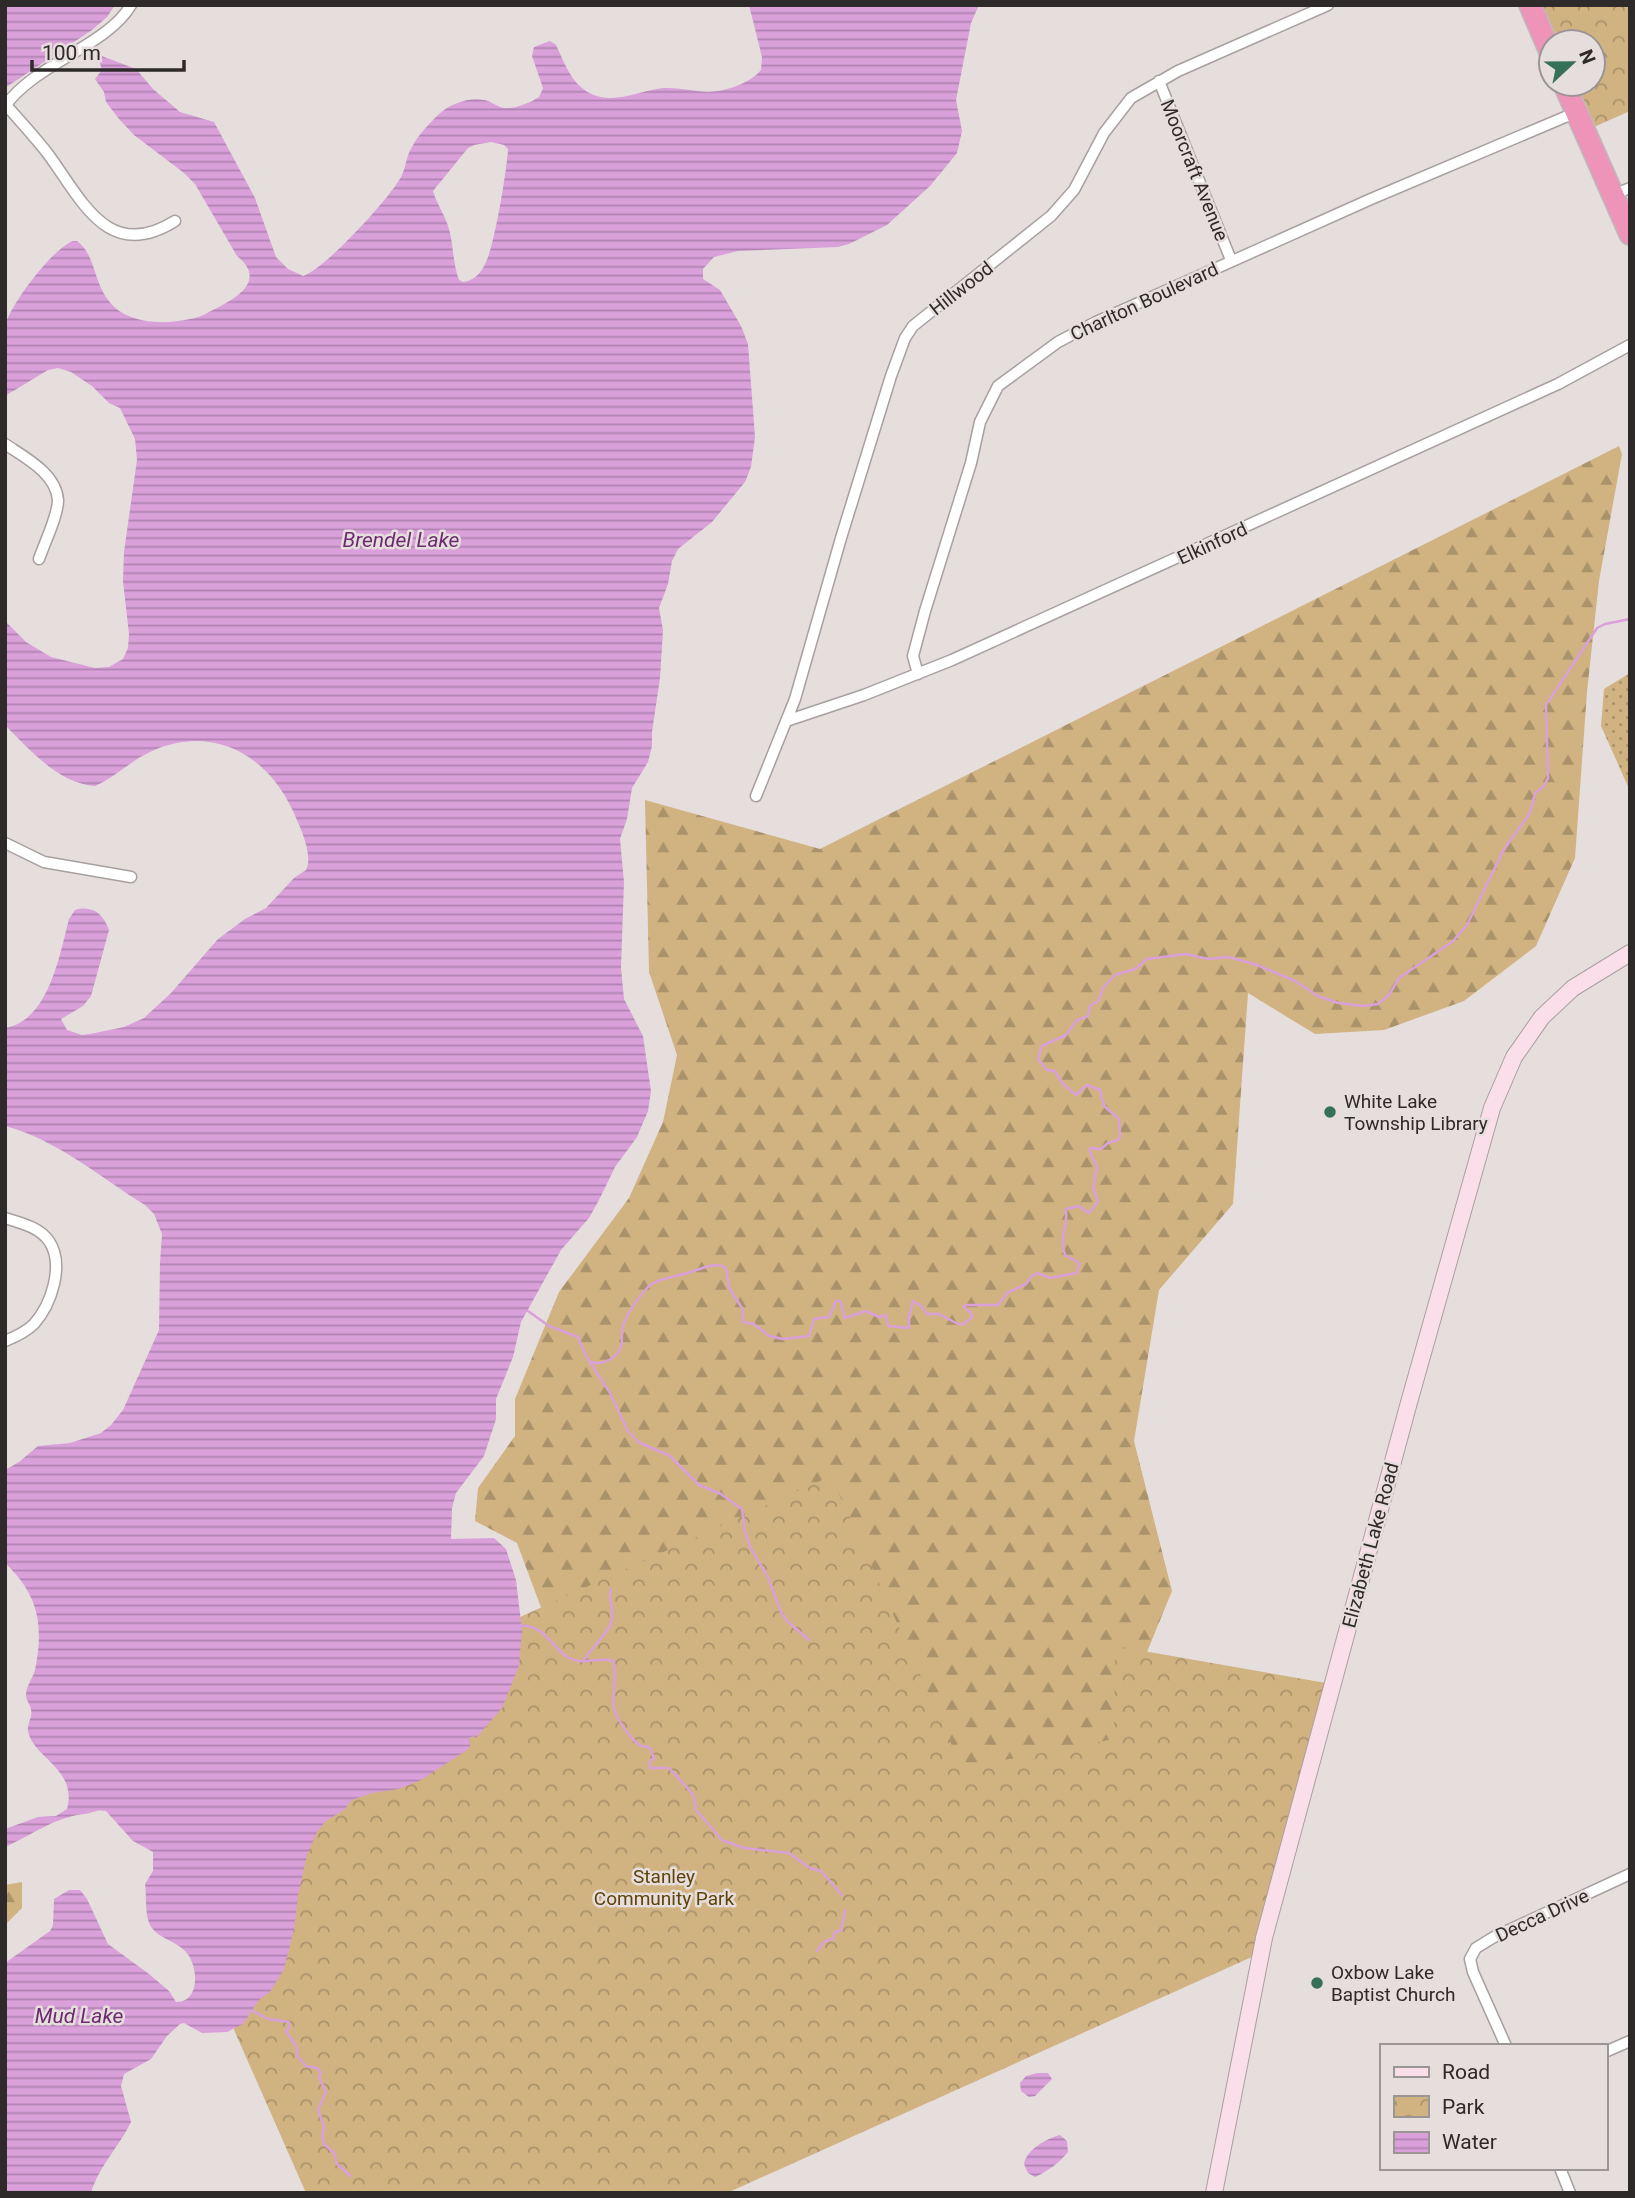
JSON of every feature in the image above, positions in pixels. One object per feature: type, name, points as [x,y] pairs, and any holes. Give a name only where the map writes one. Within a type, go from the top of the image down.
[{"type":"highway","points":[[1530,5],[1540,28]]},
{"type":"highway","points":[[1570,98],[1621,191],[1630,234]]},
{"type":"street","points":[[131,5],[112,25],[50,66],[14,93],[5,105],[46,152],[84,205],[105,226],[124,235],[147,234],[161,230],[175,221]]},
{"type":"street","name":"Hillwood","points":[[755,796],[795,699],[841,538],[905,338],[913,326],[1051,216],[1074,190],[1116,115],[1131,98],[1159,81],[1328,5]]},
{"type":"street","name":"Moorcraft Avenue","points":[[1159,81],[1231,260]]},
{"type":"street","name":"Charlton Boulevard","points":[[918,674],[914,656],[919,634],[981,422],[998,386],[1058,342],[1231,260],[1577,112]]},
{"type":"street","name":"Elkinford","points":[[786,721],[918,674],[1162,566],[1558,384],[1630,345]]},
{"type":"street","points":[[5,444],[43,472],[58,500],[39,559]]},
{"type":"street","points":[[5,843],[44,862],[131,877]]},
{"type":"street","name":"Elizabeth Lake Road","points":[[1214,2193],[1264,1938],[1488,1119],[1510,1065],[1542,1017],[1573,988],[1630,953]]},
{"type":"street","points":[[5,1218],[37,1230],[49,1242],[56,1264],[55,1278],[46,1308],[33,1325],[5,1341]]},
{"type":"street","name":"Decca Drive","points":[[1505,2044],[1469,1959],[1476,1948],[1494,1937],[1630,1874]]},
{"type":"street","points":[[1607,2051],[1630,2041]]},
{"type":"street","points":[[1561,2170],[1570,2193]]},
{"type":"green space","points":[[1541,5],[1630,5],[1630,111],[1594,127],[1581,98],[1607,98],[1607,28],[1551,28]]},
{"type":"green space","points":[[1619,446],[1622,454],[1599,581],[1587,692],[1575,858],[1536,946],[1464,1001],[1384,1030],[1315,1034],[1248,993],[1233,1204],[1159,1290],[1134,1441],[1172,1591],[1147,1652],[1108,1850],[546,1621],[517,1543],[475,1521],[478,1488],[515,1436],[515,1399],[559,1292],[629,1198],[663,1122],[677,1055],[649,972],[645,800],[820,849]]},
{"type":"green space","points":[[1630,673],[1630,791],[1601,726],[1604,689]]},
{"type":"green space","name":"Stanley Community Park","points":[[831,1476],[962,1768],[1114,1739],[1115,1646],[1326,1683],[1254,1956],[727,2193],[306,2193],[130,1794]]},
{"type":"green space","points":[[22,1882],[22,1908],[5,1925],[5,1885]]},
{"type":"water","points":[[5,5],[115,5],[107,17],[92,30],[5,88]]},
{"type":"water","name":"Brendel Lake","points":[[749,5],[979,5],[971,23],[956,100],[962,131],[957,153],[930,186],[887,225],[849,244],[838,247],[738,251],[714,257],[703,269],[703,279],[720,290],[748,344],[755,437],[751,467],[745,482],[712,522],[678,549],[672,561],[668,584],[659,608],[663,630],[652,746],[648,762],[632,788],[627,819],[620,839],[624,882],[621,968],[624,999],[643,1036],[651,1091],[648,1111],[637,1137],[615,1167],[589,1218],[561,1250],[521,1322],[513,1357],[496,1399],[496,1419],[484,1456],[456,1493],[452,1508],[451,1539],[494,1538],[506,1549],[516,1580],[522,1630],[519,1666],[502,1708],[476,1738],[469,1738],[470,1746],[467,1750],[421,1780],[399,1789],[372,1793],[352,1800],[317,1832],[307,1855],[284,1969],[270,1992],[259,2000],[243,2024],[227,2032],[202,2033],[184,2023],[180,2024],[167,2036],[151,2059],[124,2074],[121,2086],[131,2122],[99,2174],[91,2193],[5,2193],[5,1963],[50,1931],[53,1925],[54,1899],[69,1890],[80,1890],[108,1944],[169,1991],[176,2002],[184,2001],[190,1996],[195,1972],[189,1956],[149,1924],[145,1884],[153,1871],[153,1852],[133,1841],[106,1811],[63,1819],[5,1847],[5,1829],[38,1817],[56,1816],[67,1809],[69,1795],[61,1774],[38,1749],[28,1731],[31,1713],[26,1692],[38,1654],[38,1625],[32,1599],[5,1563],[5,1470],[38,1446],[70,1443],[101,1433],[123,1410],[159,1330],[162,1234],[154,1214],[145,1205],[78,1160],[42,1140],[5,1126],[5,1028],[20,1023],[42,999],[56,967],[69,919],[75,910],[87,909],[96,912],[104,919],[109,930],[91,996],[83,1006],[61,1019],[67,1030],[82,1035],[124,1027],[144,1018],[171,993],[218,939],[245,919],[266,908],[294,878],[306,870],[308,864],[302,831],[281,789],[267,772],[233,749],[214,743],[193,741],[172,744],[150,752],[95,786],[82,784],[57,772],[5,725],[5,621],[26,642],[51,657],[95,668],[109,667],[123,659],[128,648],[129,634],[123,581],[124,552],[137,460],[135,439],[120,408],[109,403],[92,386],[71,372],[58,368],[48,370],[5,396],[4,339],[9,315],[44,266],[73,241],[85,248],[109,301],[118,310],[138,319],[168,322],[197,318],[240,294],[249,280],[246,265],[237,256],[195,184],[134,135],[106,102],[104,92],[95,79],[102,70],[98,57],[99,55],[136,69],[153,89],[180,112],[214,122],[255,198],[276,257],[288,269],[303,276],[340,248],[384,200],[401,177],[417,138],[443,110],[460,102],[478,99],[504,108],[513,108],[539,97],[543,88],[532,56],[534,47],[550,41],[556,45],[570,75],[580,86],[594,95],[611,98],[664,88],[708,92],[728,89],[757,74],[761,70],[762,57]],"holes":[[[491,142],[504,145],[508,149],[505,174],[488,257],[478,275],[463,282],[459,280],[457,273],[447,223],[433,191],[468,148]]]},
{"type":"water","points":[[1048,2073],[1052,2079],[1035,2096],[1029,2097],[1021,2091],[1020,2083],[1026,2076]]},
{"type":"water","points":[[1060,2135],[1067,2141],[1068,2152],[1040,2175],[1035,2177],[1028,2173],[1024,2164],[1033,2149]]},
{"type":"waterway","points":[[591,1362],[605,1362],[617,1354],[625,1320],[650,1285],[710,1266],[723,1266],[727,1271],[729,1288],[742,1308],[743,1322],[754,1324],[769,1336],[783,1339],[809,1336],[814,1319],[829,1317],[836,1301],[840,1301],[845,1318],[866,1311],[879,1317],[886,1315],[888,1326],[909,1328],[913,1301],[927,1314],[939,1314],[958,1324],[964,1324],[972,1317],[964,1307],[966,1305],[998,1305],[1007,1293],[1026,1284],[1037,1273],[1050,1278],[1077,1273],[1079,1263],[1065,1255],[1063,1249],[1066,1209],[1079,1206],[1089,1213],[1098,1201],[1093,1188],[1097,1167],[1089,1150],[1101,1149],[1118,1140],[1119,1119],[1104,1106],[1100,1090],[1087,1085],[1076,1095],[1062,1083],[1055,1071],[1047,1070],[1038,1059],[1042,1046],[1066,1035],[1076,1021],[1088,1016],[1090,1006],[1098,1001],[1103,988],[1115,975],[1135,969],[1147,959],[1186,954],[1208,959],[1229,957],[1257,965],[1295,981],[1318,996],[1338,1003],[1363,1006],[1378,1004],[1389,995],[1399,978],[1452,942],[1467,925],[1504,849],[1530,813],[1535,793],[1543,787],[1548,778],[1546,705],[1597,628],[1630,619]]},
{"type":"waterway","points":[[528,1311],[549,1326],[578,1337],[628,1431],[638,1442],[670,1456],[699,1485],[721,1494],[742,1509],[750,1547],[768,1577],[781,1612],[787,1621],[809,1640]]},
{"type":"waterway","points":[[583,1661],[611,1623],[611,1589]]},
{"type":"waterway","points":[[520,1625],[537,1629],[562,1653],[574,1660],[613,1661],[613,1706],[619,1720],[636,1743],[649,1747],[654,1758],[650,1761],[650,1768],[669,1768],[693,1794],[696,1810],[722,1840],[744,1848],[789,1853],[810,1868],[821,1871],[842,1895]]},
{"type":"waterway","points":[[817,1951],[825,1941],[833,1939],[834,1933],[841,1930],[845,1910]]},
{"type":"waterway","points":[[253,2011],[268,2019],[289,2022],[286,2031],[297,2047],[297,2056],[306,2066],[317,2068],[321,2073],[319,2077],[326,2092],[318,2110],[324,2126],[324,2144],[334,2153],[337,2164],[351,2176]]},
{"type":"place","name":"White Lake Township Library","points":[[1330,1112]]},
{"type":"place","name":"Oxbow Lake Baptist Church","points":[[1317,1983]]},
{"type":"water label","name":"Mud Lake","points":[[79,2016]]}]
